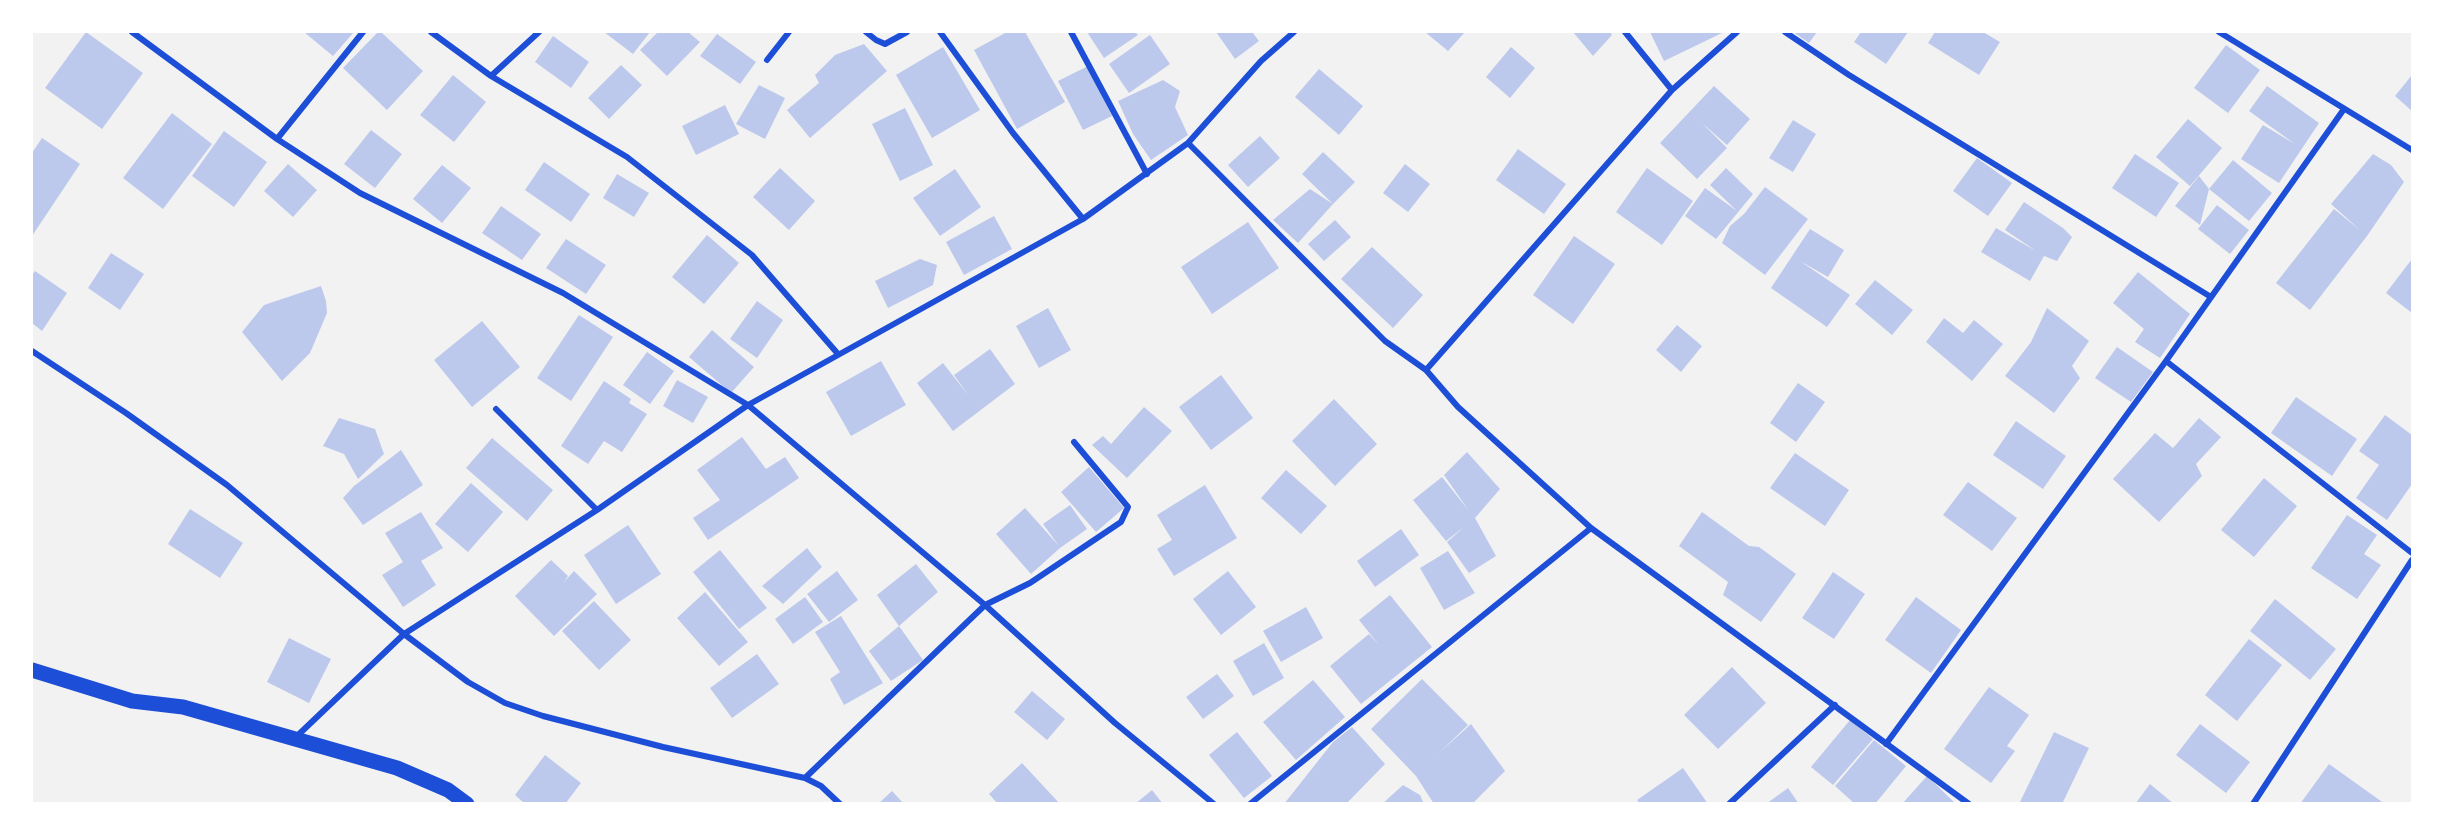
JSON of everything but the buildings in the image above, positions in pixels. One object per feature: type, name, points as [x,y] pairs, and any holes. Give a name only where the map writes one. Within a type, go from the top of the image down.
[{"type":"main road","points":[[32,670],[132,700],[183,707],[397,768],[448,790],[467,804]]},
{"type":"street","points":[[132,32],[277,139],[360,193],[562,293],[748,405],[985,605],[1115,723],[1214,804]]},
{"type":"street","points":[[277,139],[363,32]]},
{"type":"street","points":[[431,32],[491,75],[627,157],[752,255],[838,354]]},
{"type":"street","points":[[491,75],[539,32]]},
{"type":"street","points":[[767,60],[789,32]]},
{"type":"street","points":[[866,32],[885,44],[907,32]]},
{"type":"street","points":[[940,32],[1013,133],[1083,219]]},
{"type":"street","points":[[1071,32],[1147,174]]},
{"type":"street","points":[[293,740],[404,634],[597,510],[748,405],[1083,219],[1147,174],[1188,142],[1261,60],[1294,32]]},
{"type":"street","points":[[1625,32],[1672,90]]},
{"type":"street","points":[[1426,370],[1672,90],[1737,32]]},
{"type":"street","points":[[1785,32],[1849,75],[2211,297]]},
{"type":"street","points":[[2219,32],[2412,150]]},
{"type":"street","points":[[1886,744],[2166,361],[2344,109]]},
{"type":"street","points":[[1188,142],[1385,341],[1426,370],[1458,407],[1591,528],[1969,804]]},
{"type":"street","points":[[32,351],[126,413],[227,485],[404,634],[468,682],[505,703],[543,716],[663,747],[805,778],[821,786],[840,804]]},
{"type":"street","points":[[2166,361],[2412,553]]},
{"type":"street","points":[[496,409],[597,510]]},
{"type":"street","points":[[805,778],[985,605],[1030,583],[1120,522],[1125,516],[1128,507],[1074,442]]},
{"type":"street","points":[[1250,804],[1591,528]]},
{"type":"street","points":[[2253,804],[2412,560]]},
{"type":"street","points":[[1729,804],[1835,705]]}]
